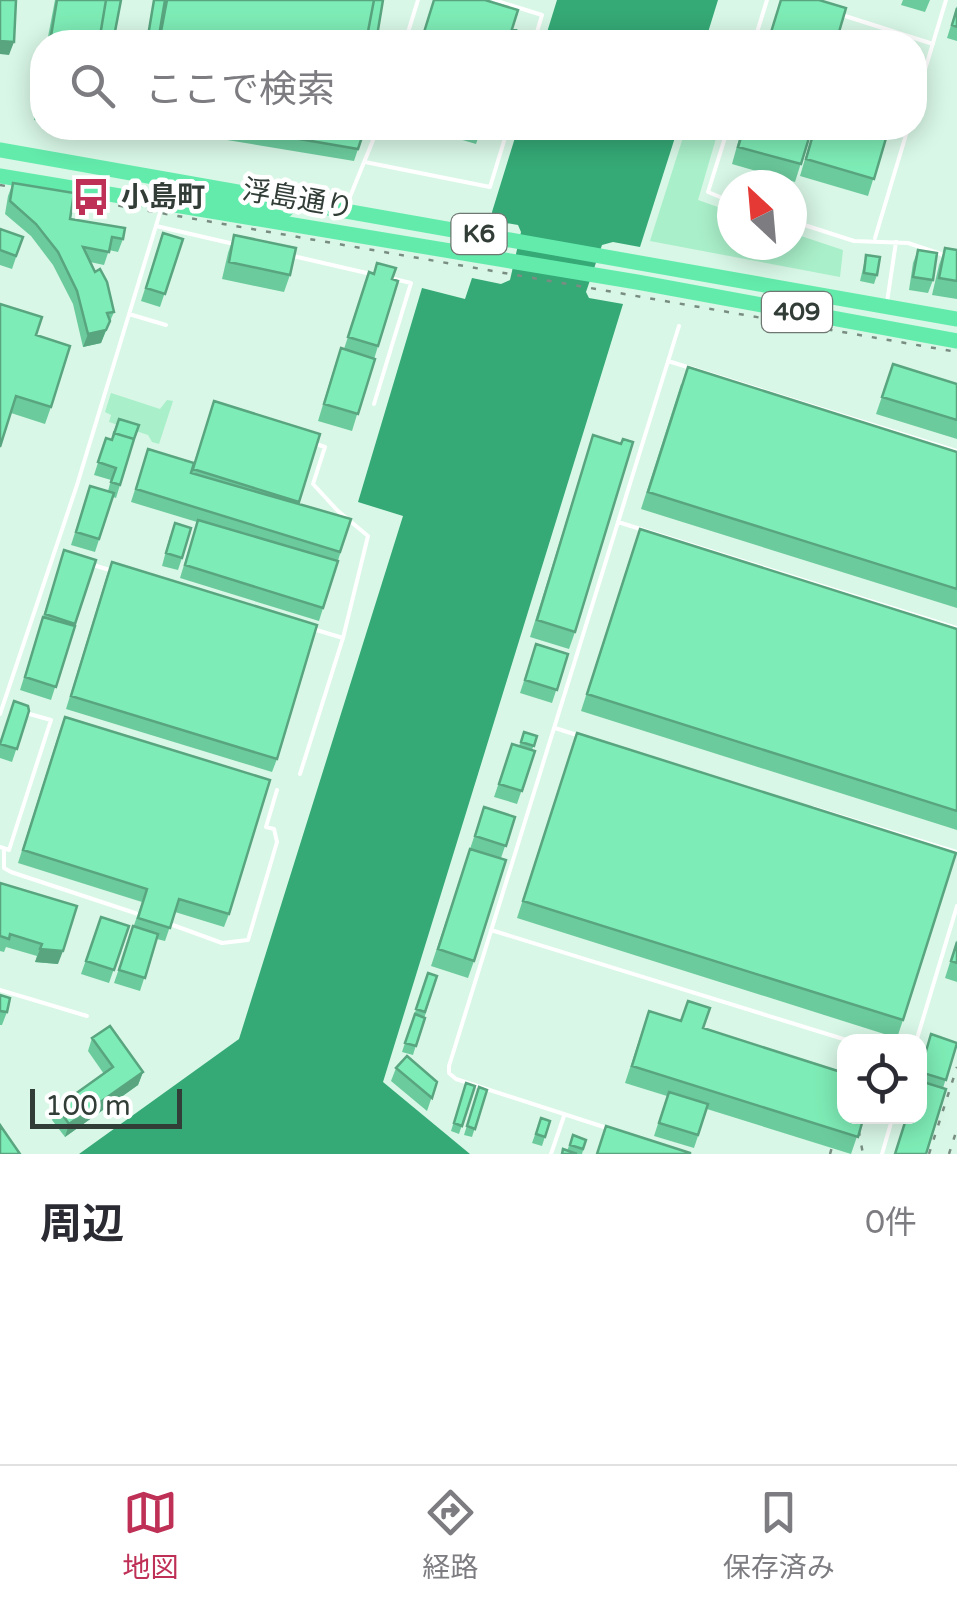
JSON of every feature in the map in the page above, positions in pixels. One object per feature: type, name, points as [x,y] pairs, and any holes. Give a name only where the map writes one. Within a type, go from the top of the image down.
[{"type":"highway","name":"浮島通り","points":[[0,154],[171,178],[888,297]]},
{"type":"highway","name":"K6","points":[[0,154],[957,327]]},
{"type":"highway","name":"K6","points":[[0,154],[957,318]]},
{"type":"highway","name":"浮島通り","points":[[0,174],[884,327]]},
{"type":"highway","points":[[0,174],[310,213]]},
{"type":"highway","name":"409","points":[[888,297],[957,308]]},
{"type":"highway","name":"409","points":[[884,327],[957,341]]},
{"type":"lane","points":[[409,30],[418,0]]},
{"type":"lane","points":[[494,0],[542,15],[538,30]]},
{"type":"lane","points":[[758,30],[767,0]]},
{"type":"lane","points":[[927,64],[946,0]]},
{"type":"lane","points":[[830,11],[889,30]]},
{"type":"lane","points":[[927,42],[933,44]]},
{"type":"lane","points":[[342,234],[346,207],[374,140]]},
{"type":"lane","points":[[365,162],[490,187],[504,140]]},
{"type":"lane","points":[[717,196],[708,192],[724,140]]},
{"type":"lane","points":[[875,240],[904,140]]},
{"type":"lane","points":[[0,714],[55,554],[171,178]]},
{"type":"lane","points":[[156,226],[247,246]]},
{"type":"lane","points":[[807,226],[854,241],[896,242],[957,260]]},
{"type":"lane","points":[[884,327],[896,242]]},
{"type":"lane","points":[[283,254],[411,282],[374,404]]},
{"type":"lane","points":[[129,314],[166,325]]},
{"type":"lane","points":[[612,1130],[456,1079],[448,1066],[679,326]]},
{"type":"lane","points":[[668,360],[957,451]]},
{"type":"lane","points":[[300,774],[343,638],[368,536],[338,512],[313,484],[325,447],[308,442]]},
{"type":"lane","points":[[618,522],[957,628]]},
{"type":"lane","points":[[89,564],[123,574]]},
{"type":"lane","points":[[304,626],[343,638]]},
{"type":"lane","points":[[18,711],[51,720],[9,850],[2,848],[4,868],[138,914]]},
{"type":"lane","points":[[554,728],[590,739]]},
{"type":"lane","points":[[170,924],[222,943],[248,940],[277,842],[274,829],[266,827],[277,790]]},
{"type":"lane","points":[[810,807],[957,852]]},
{"type":"lane","points":[[918,1034],[957,906]]},
{"type":"lane","points":[[491,930],[837,1037]]},
{"type":"lane","points":[[0,990],[86,1016]]},
{"type":"lane","points":[[552,1154],[564,1114]]},
{"type":"lane","points":[[882,1154],[891,1124]]},
{"type":"shaded area","points":[[557,0],[718,0],[709,30],[548,30]]},
{"type":"shaded area","points":[[514,140],[674,140],[640,247],[613,242],[602,245],[586,292],[589,298],[623,304],[383,1082],[470,1154],[79,1154],[239,1039],[403,516],[358,502],[422,288],[465,299],[472,278],[501,284],[510,280],[521,232],[518,225],[494,221],[492,212]]},
{"type":"shaded area","points":[[682,140],[716,140],[698,200],[717,207],[717,254],[650,241]]},
{"type":"shaded area","points":[[807,238],[843,250],[840,277],[750,260],[807,260]]},
{"type":"shaded area","points":[[111,393],[160,409],[167,400],[173,401],[159,444],[148,435],[109,422],[111,415],[105,412]]},
{"type":"building","points":[[0,0],[16,0],[14,42],[0,41]]},
{"type":"building","points":[[57,0],[106,0],[101,30],[52,30]]},
{"type":"building","points":[[106,0],[121,0],[115,30],[101,30]]},
{"type":"building","points":[[154,0],[165,0],[160,30],[149,30]]},
{"type":"building","points":[[167,0],[374,0],[368,30],[161,30]]},
{"type":"building","points":[[374,0],[383,0],[378,30],[368,30]]},
{"type":"building","points":[[434,0],[485,0],[518,10],[512,29],[516,30],[425,30]]},
{"type":"building","points":[[781,0],[819,0],[846,8],[840,30],[772,30]]},
{"type":"building","points":[[305,140],[361,140],[358,149]]},
{"type":"building","points":[[740,140],[808,140],[801,164],[738,147]]},
{"type":"building","points":[[812,140],[885,140],[874,179],[806,159]]},
{"type":"building","points":[[13,183],[74,193],[70,219],[125,228],[123,239],[112,237],[109,252],[83,247],[95,272],[100,269],[107,282],[114,312],[107,313],[110,321],[106,330],[88,334],[77,291],[58,252],[36,224],[10,201]]},
{"type":"building","points":[[0,229],[23,237],[16,256],[0,250]]},
{"type":"building","points":[[163,233],[183,239],[165,294],[146,288]]},
{"type":"building","points":[[234,235],[296,248],[290,275],[229,262]]},
{"type":"building","points":[[945,248],[957,250],[957,281],[939,278]]},
{"type":"building","points":[[918,250],[937,253],[933,280],[913,277]]},
{"type":"building","points":[[866,255],[880,257],[877,275],[864,273]]},
{"type":"building","points":[[377,263],[396,268],[392,279],[398,281],[378,346],[348,337],[369,272],[374,274]]},
{"type":"building","points":[[0,304],[42,317],[36,335],[70,346],[51,407],[16,396],[0,447]]},
{"type":"building","points":[[341,348],[375,359],[358,414],[324,404]]},
{"type":"building","points":[[893,364],[957,384],[957,420],[882,397]]},
{"type":"building","points":[[688,367],[957,452],[957,589],[648,492]]},
{"type":"building","points":[[214,401],[320,434],[299,502],[193,469]]},
{"type":"building","points":[[119,419],[139,425],[134,439],[114,433]]},
{"type":"building","points":[[114,433],[134,439],[120,485],[111,482],[116,468],[98,462],[106,438],[112,440]]},
{"type":"building","points":[[593,435],[621,444],[623,439],[633,442],[575,632],[537,620]]},
{"type":"building","points":[[148,449],[194,463],[191,473],[351,519],[340,552],[136,489]]},
{"type":"building","points":[[90,486],[114,493],[99,539],[76,532]]},
{"type":"building","points":[[198,520],[338,561],[323,608],[185,565]]},
{"type":"building","points":[[175,523],[191,528],[182,558],[166,553]]},
{"type":"building","points":[[640,529],[957,629],[957,811],[587,694]]},
{"type":"building","points":[[64,550],[96,560],[75,624],[45,614]]},
{"type":"building","points":[[112,562],[317,625],[277,759],[71,696]]},
{"type":"building","points":[[43,617],[75,626],[56,687],[25,677]]},
{"type":"building","points":[[536,644],[568,654],[557,690],[525,680]]},
{"type":"building","points":[[14,701],[28,706],[29,711],[17,749],[0,744]]},
{"type":"building","points":[[65,717],[270,780],[229,914],[179,899],[170,928],[138,918],[147,889],[23,850]]},
{"type":"building","points":[[524,732],[537,736],[534,746],[521,742]]},
{"type":"building","points":[[577,733],[956,853],[903,1020],[523,901]]},
{"type":"building","points":[[512,744],[535,751],[522,791],[499,784]]},
{"type":"building","points":[[484,807],[515,817],[506,846],[475,836]]},
{"type":"building","points":[[470,849],[506,860],[474,961],[438,949]]},
{"type":"building","points":[[0,883],[77,906],[63,951],[40,949],[42,944],[10,934],[9,939],[0,936]]},
{"type":"building","points":[[101,917],[129,926],[114,970],[86,961]]},
{"type":"building","points":[[133,926],[158,934],[145,978],[119,970]]},
{"type":"building","points":[[957,942],[957,963],[951,961]]},
{"type":"building","points":[[428,973],[437,976],[425,1012],[416,1009]]},
{"type":"building","points":[[0,995],[10,998],[7,1012],[0,1011]]},
{"type":"building","points":[[688,1001],[710,1008],[703,1028],[837,1071],[837,1124],[862,1124],[858,1137],[632,1066],[649,1011],[681,1021]]},
{"type":"building","points":[[415,1014],[425,1018],[416,1046],[405,1043]]},
{"type":"building","points":[[110,1026],[143,1072],[69,1124],[57,1107],[113,1067],[92,1038]]},
{"type":"building","points":[[931,1034],[957,1043],[946,1080],[927,1074]]},
{"type":"building","points":[[407,1056],[437,1082],[432,1098],[396,1068]]},
{"type":"building","points":[[466,1083],[475,1086],[462,1126],[454,1123]]},
{"type":"building","points":[[927,1083],[946,1089],[926,1154],[895,1154],[904,1124],[927,1124]]},
{"type":"building","points":[[479,1087],[487,1090],[475,1129],[467,1126]]},
{"type":"building","points":[[669,1092],[708,1104],[698,1135],[659,1123]]},
{"type":"building","points":[[541,1118],[550,1121],[545,1137],[536,1134]]},
{"type":"building","points":[[0,1125],[20,1154],[0,1154]]},
{"type":"building","points":[[606,1126],[690,1153],[690,1154],[597,1154]]},
{"type":"building","points":[[573,1135],[586,1140],[583,1149],[570,1145]]},
{"type":"railway","points":[[0,185],[957,352]]},
{"type":"railway","points":[[867,1034],[876,1003]]},
{"type":"railway","points":[[929,1154],[957,1067]]},
{"type":"railway","points":[[830,1154],[839,1124]]},
{"type":"railway","points":[[857,1124],[863,1154]]},
{"type":"railway","points":[[949,1154],[957,1129]]},
{"type":"place","name":"小島町","points":[[91,197]]}]
